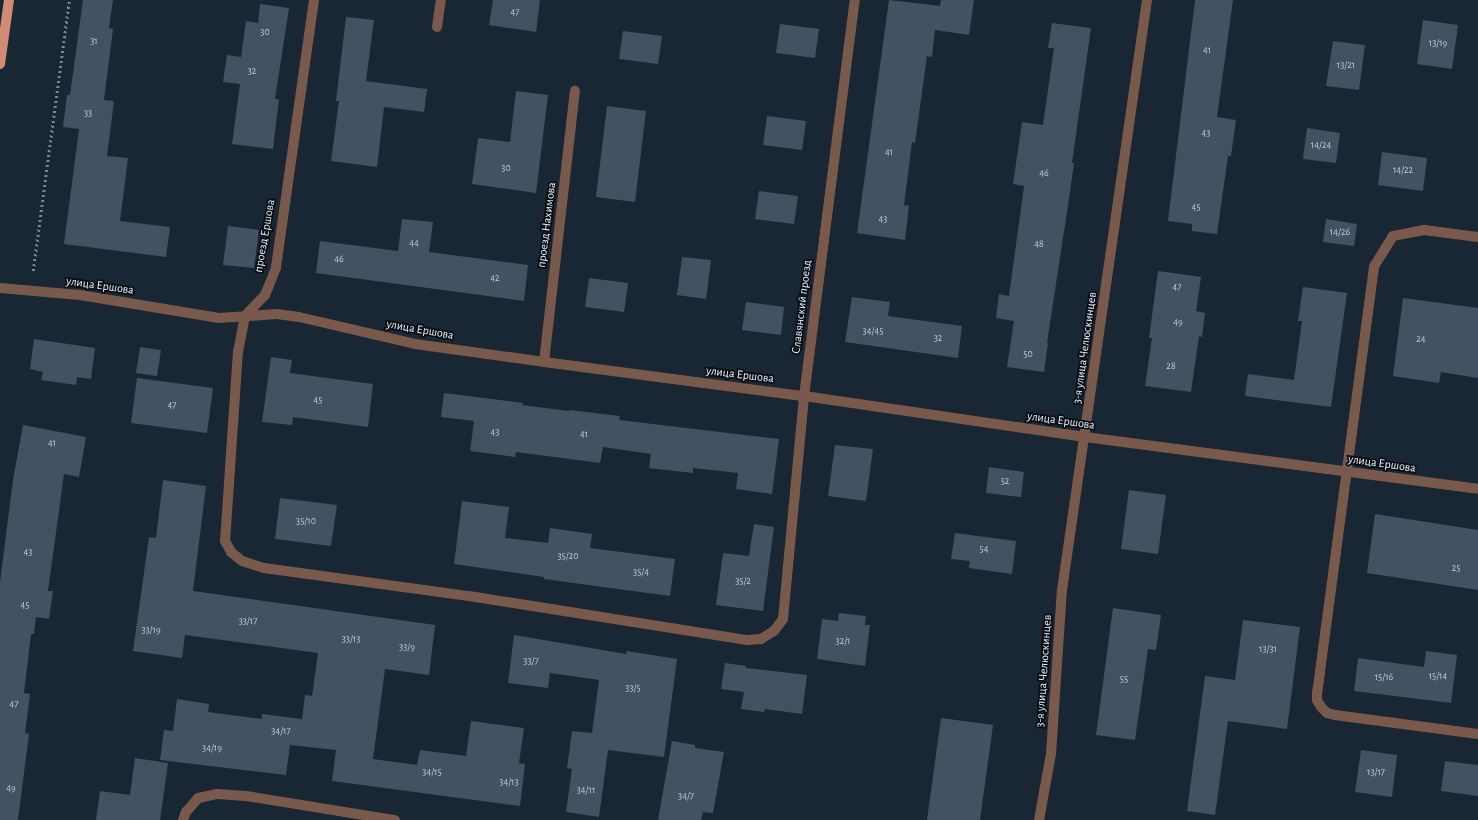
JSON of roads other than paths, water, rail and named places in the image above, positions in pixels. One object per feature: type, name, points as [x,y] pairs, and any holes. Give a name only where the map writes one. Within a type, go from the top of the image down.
[{"type":"main road","points":[[0,64],[9,0]]},
{"type":"street","name":"проезд Ершова","points":[[245,316],[265,295],[276,268],[314,0]]},
{"type":"street","points":[[437,27],[441,0]]},
{"type":"street","name":"Славянский проезд","points":[[245,316],[238,351],[225,541],[231,552],[242,561],[264,568],[469,596],[748,640],[761,640],[774,631],[783,619],[804,396],[855,0]]},
{"type":"street","name":"3-я улица Челюскинцев","points":[[1039,820],[1051,754],[1062,590],[1147,0]]},
{"type":"street","name":"проезд Нахимова","points":[[544,362],[575,91]]},
{"type":"street","points":[[1478,237],[1424,230],[1393,236],[1374,267],[1317,692],[1317,700],[1321,707],[1327,712],[1335,715],[1478,734]]},
{"type":"street","name":"улица Ершова","points":[[0,288],[80,295],[219,318],[277,314],[299,317],[415,344],[804,396],[1085,437],[1478,489]]},
{"type":"street","points":[[183,820],[186,812],[198,798],[217,794],[246,796],[396,820]]}]
